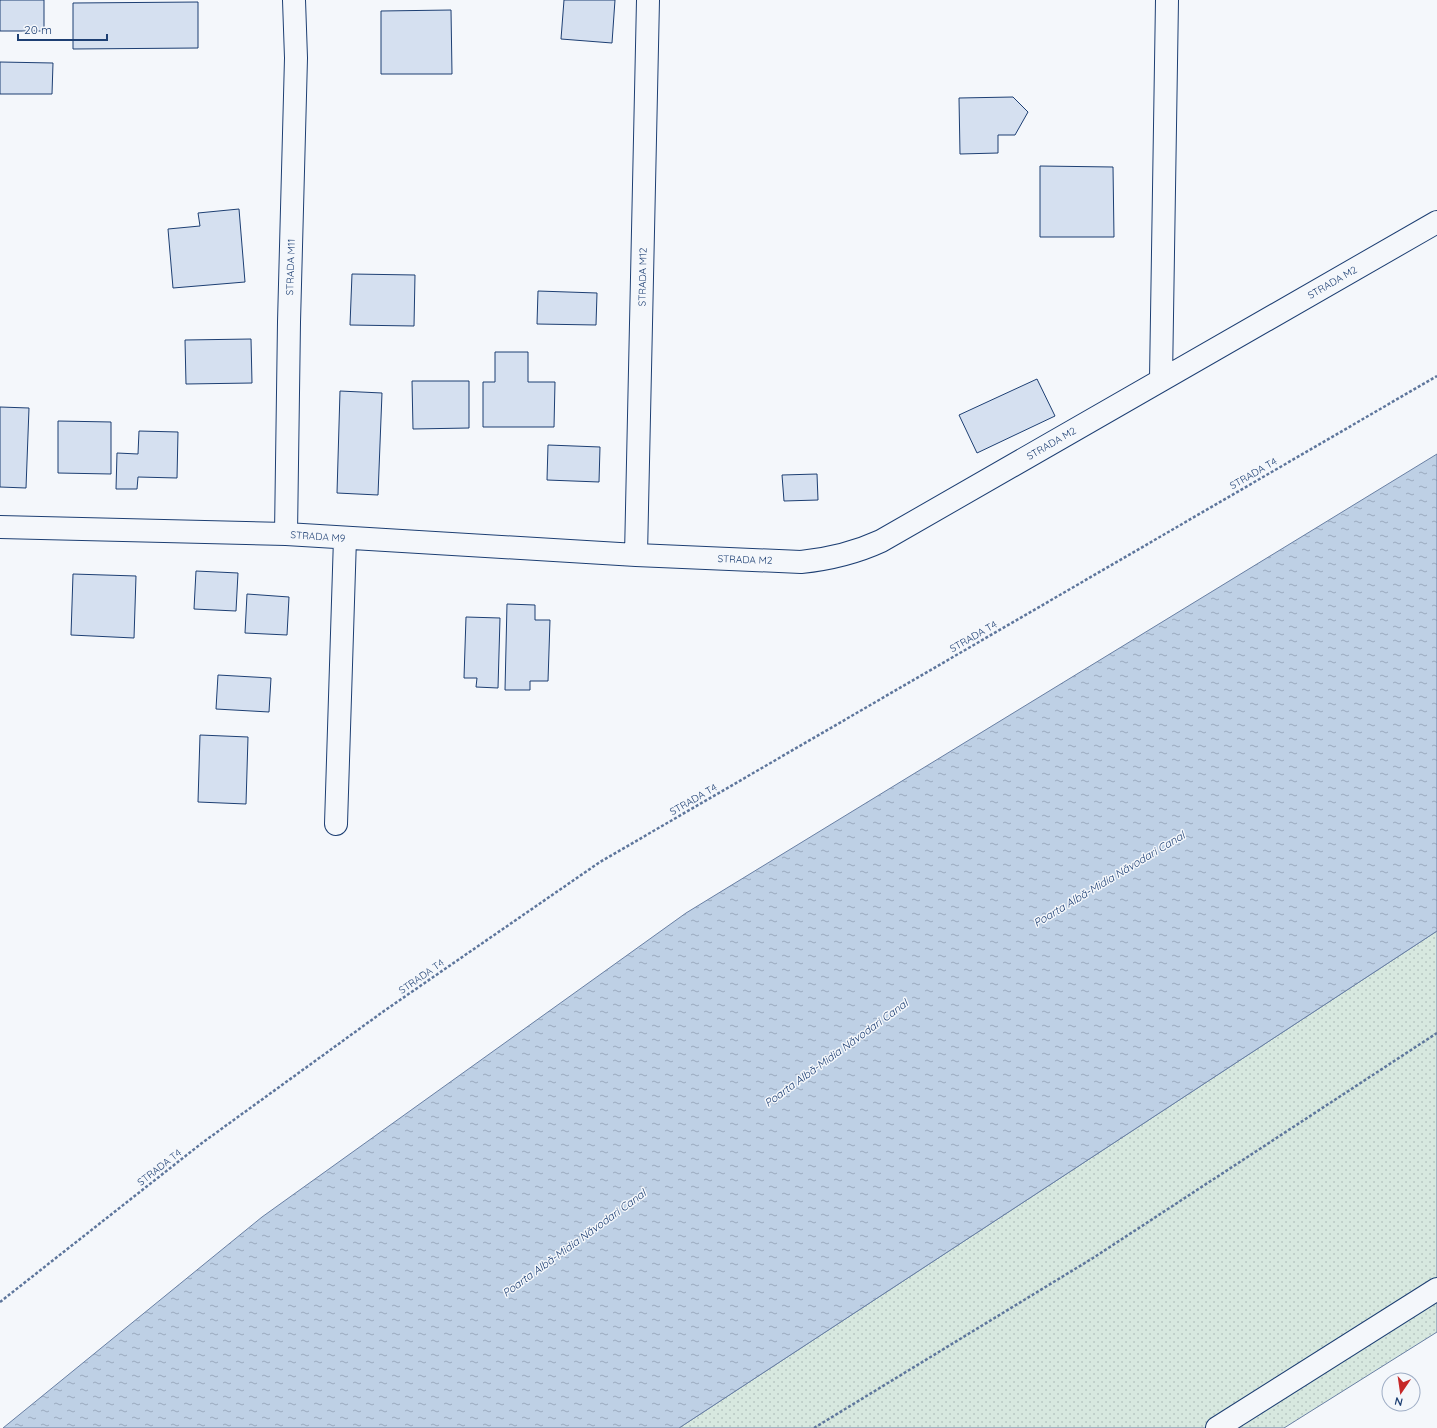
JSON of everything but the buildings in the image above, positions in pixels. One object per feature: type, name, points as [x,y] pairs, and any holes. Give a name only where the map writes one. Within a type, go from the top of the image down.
[{"type":"street","name":"STRADA M11","points":[[286,534],[289,322],[296,58],[294,0]]},
{"type":"street","name":"STRADA M12","points":[[636,555],[648,0]]},
{"type":"street","points":[[1162,379],[1167,0]]},
{"type":"street","name":"STRADA M2","points":[[636,555],[801,562],[827,560],[863,549],[881,541],[1437,222]]},
{"type":"street","name":"STRADA M9","points":[[0,527],[286,534],[636,555]]},
{"type":"street","points":[[336,824],[345,538]]},
{"type":"street","points":[[1217,1428],[1437,1289]]},
{"type":"path","name":"STRADA T4","points":[[0,1302],[202,1143],[391,1007],[600,862],[1437,376]]},
{"type":"path","points":[[814,1428],[1093,1258],[1437,1033]]},
{"type":"shaded area","points":[[1437,931],[1437,1332],[1284,1428],[679,1428]]},
{"type":"water","name":"Poarta Albă-Midia Năvodari Canal","points":[[1437,454],[1437,931],[679,1428],[3,1428],[262,1217],[686,913]]}]
